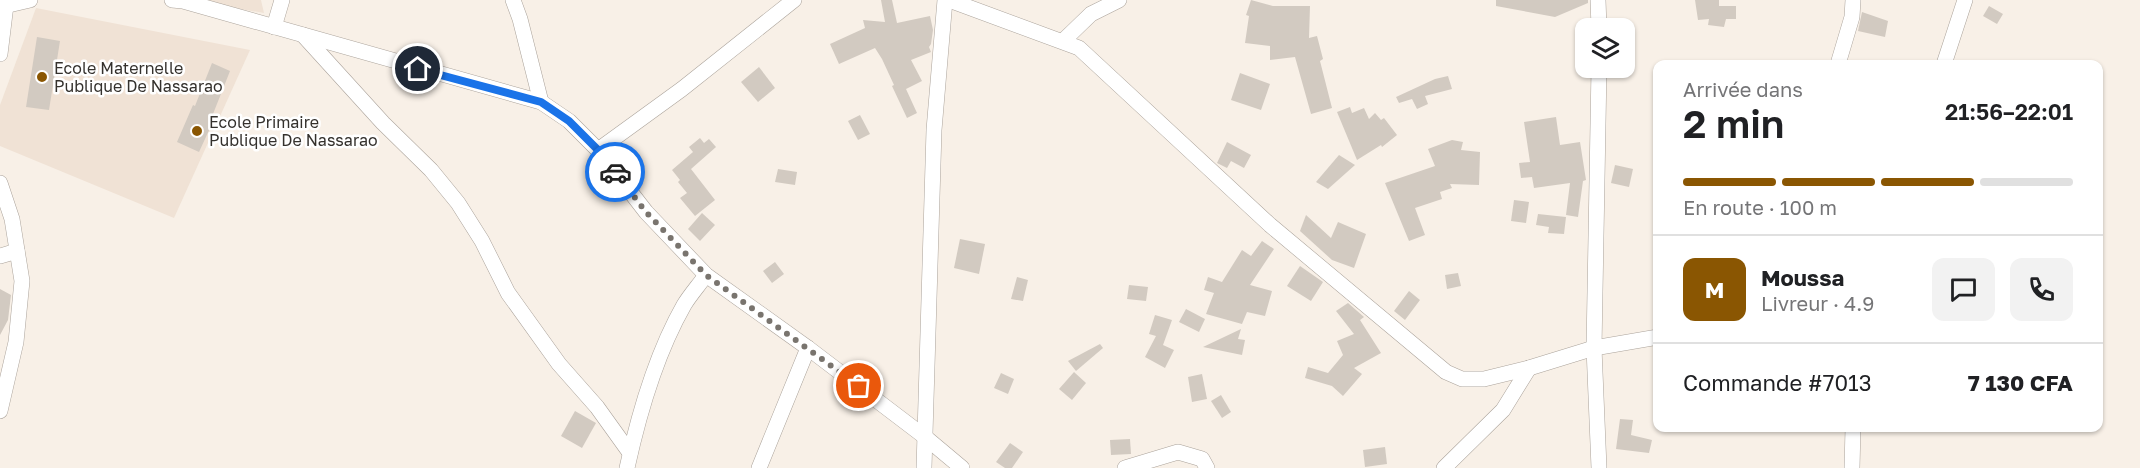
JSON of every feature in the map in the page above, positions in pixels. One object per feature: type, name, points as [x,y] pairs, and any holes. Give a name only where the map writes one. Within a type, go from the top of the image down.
[{"type":"street","points":[[0,54],[3,6],[30,0]]},
{"type":"street","points":[[172,0],[183,1],[541,102],[569,121],[598,150],[646,212],[706,275],[808,348],[926,437],[962,468]]},
{"type":"street","points":[[274,27],[282,0]]},
{"type":"street","points":[[513,0],[541,102]]},
{"type":"street","points":[[598,150],[682,89],[794,0]]},
{"type":"street","points":[[924,468],[934,130],[947,0],[1079,48],[1270,225],[1446,372],[1462,379],[1484,379],[1529,369],[1594,348],[1653,338]]},
{"type":"street","points":[[1063,41],[1091,14],[1119,0]]},
{"type":"street","points":[[1598,0],[1599,18]]},
{"type":"street","points":[[1839,60],[1852,17],[1853,0]]},
{"type":"street","points":[[1945,60],[1965,0]]},
{"type":"street","points":[[303,35],[458,203],[482,241],[508,293],[559,364],[597,408],[628,460]]},
{"type":"street","points":[[1599,78],[1594,348],[1599,468]]},
{"type":"street","points":[[0,183],[12,219],[22,281],[16,342],[0,411]]},
{"type":"street","points":[[0,256],[17,251]]},
{"type":"street","points":[[628,460],[652,380],[669,337],[684,305],[706,275]]},
{"type":"street","points":[[759,468],[808,348]]},
{"type":"street","points":[[1444,468],[1503,410],[1529,369]]},
{"type":"street","points":[[1852,468],[1853,432]]},
{"type":"street","points":[[1125,468],[1178,452],[1202,459],[1207,468]]},
{"type":"shaded area","points":[[188,0],[261,0],[264,13]]},
{"type":"shaded area","points":[[36,8],[250,50],[174,218],[0,146],[0,105]]},
{"type":"building","points":[[881,0],[892,0],[897,23],[930,16],[933,30],[929,47],[931,52],[911,60],[922,81],[906,89],[917,113],[907,118],[892,86],[894,85],[875,48],[839,64],[830,44],[865,28],[863,20],[885,22]]},
{"type":"building","points":[[1251,0],[1273,6],[1310,6],[1309,38],[1317,36],[1323,59],[1320,61],[1332,108],[1311,114],[1295,57],[1270,60],[1270,46],[1245,43],[1249,16],[1246,15]]},
{"type":"building","points":[[1496,0],[1588,0],[1588,3],[1555,17],[1496,6]]},
{"type":"building","points":[[1695,0],[1719,0],[1719,6],[1736,6],[1736,19],[1726,19],[1724,27],[1708,25],[1709,19],[1698,20]]},
{"type":"building","points":[[1989,6],[2003,14],[1997,24],[1983,16]]},
{"type":"building","points":[[1862,12],[1888,21],[1885,37],[1858,31]]},
{"type":"building","points":[[37,37],[60,41],[49,110],[26,107]]},
{"type":"building","points":[[212,63],[230,71],[213,114],[216,115],[199,152],[177,142],[193,105],[195,106]]},
{"type":"building","points":[[759,67],[775,88],[758,102],[741,82]]},
{"type":"building","points":[[1240,73],[1270,84],[1261,110],[1231,100]]},
{"type":"building","points":[[1448,76],[1452,89],[1425,96],[1428,104],[1417,109],[1412,99],[1399,103],[1396,97],[1435,79]]},
{"type":"building","points":[[1350,107],[1352,113],[1364,108],[1369,119],[1375,113],[1381,120],[1384,118],[1397,135],[1382,147],[1381,145],[1357,160],[1337,112]]},
{"type":"building","points":[[860,115],[870,134],[858,140],[848,121]]},
{"type":"building","points":[[1556,117],[1560,145],[1580,142],[1586,180],[1583,181],[1578,217],[1566,215],[1570,183],[1534,188],[1532,177],[1521,178],[1519,163],[1530,162],[1524,122]]},
{"type":"building","points":[[700,138],[704,143],[709,139],[716,147],[691,169],[715,200],[695,216],[680,198],[687,193],[672,170],[693,152],[689,147]]},
{"type":"building","points":[[1452,140],[1463,142],[1461,150],[1480,152],[1479,185],[1450,184],[1452,188],[1440,192],[1442,199],[1415,208],[1425,235],[1409,241],[1385,183],[1435,166],[1428,149]]},
{"type":"building","points":[[1227,142],[1251,155],[1244,168],[1231,161],[1227,168],[1217,163]]},
{"type":"building","points":[[1339,155],[1355,165],[1328,189],[1316,182]]},
{"type":"building","points":[[1615,165],[1633,169],[1629,187],[1611,183]]},
{"type":"building","points":[[778,169],[797,172],[795,185],[775,182]]},
{"type":"building","points":[[1514,200],[1529,202],[1526,223],[1511,221]]},
{"type":"building","points":[[702,213],[715,225],[700,241],[688,229]]},
{"type":"building","points":[[1538,214],[1566,217],[1564,234],[1548,233],[1549,227],[1536,225]]},
{"type":"building","points":[[1306,215],[1331,238],[1338,222],[1366,234],[1354,268],[1332,260],[1300,231]]},
{"type":"building","points":[[960,239],[985,244],[979,274],[954,268]]},
{"type":"building","points":[[1262,241],[1274,249],[1250,285],[1272,291],[1265,316],[1247,312],[1242,324],[1206,314],[1214,293],[1204,290],[1208,277],[1222,282],[1242,250],[1251,256]]},
{"type":"building","points":[[775,262],[784,274],[772,283],[763,271]]},
{"type":"building","points":[[1300,266],[1323,282],[1311,301],[1287,286]]},
{"type":"building","points":[[1458,273],[1461,286],[1447,289],[1445,275]]},
{"type":"building","points":[[1017,277],[1028,280],[1023,301],[1011,299]]},
{"type":"building","points":[[1129,285],[1148,287],[1146,301],[1127,299]]},
{"type":"building","points":[[0,289],[11,295],[8,320],[0,335]]},
{"type":"building","points":[[1409,291],[1420,300],[1405,320],[1394,311]]},
{"type":"building","points":[[1348,303],[1364,317],[1360,320],[1381,353],[1354,368],[1362,374],[1343,396],[1332,386],[1305,378],[1308,367],[1328,373],[1343,355],[1337,341],[1354,334],[1336,311]]},
{"type":"building","points":[[1186,309],[1205,319],[1199,332],[1179,322]]},
{"type":"building","points":[[1155,315],[1172,320],[1163,345],[1174,350],[1165,368],[1145,357],[1156,336],[1149,334]]},
{"type":"building","points":[[1241,329],[1238,339],[1245,340],[1242,355],[1203,347]]},
{"type":"building","points":[[1100,344],[1103,348],[1076,371],[1068,361]]},
{"type":"building","points":[[1074,372],[1086,383],[1072,400],[1059,389]]},
{"type":"building","points":[[1001,373],[1014,379],[1008,394],[994,388]]},
{"type":"building","points":[[1202,374],[1207,399],[1192,402],[1188,377]]},
{"type":"building","points":[[1221,395],[1231,412],[1222,418],[1211,401]]},
{"type":"building","points":[[575,411],[596,423],[582,448],[561,436]]},
{"type":"building","points":[[1620,419],[1633,420],[1631,435],[1652,440],[1649,453],[1616,449]]},
{"type":"building","points":[[1130,439],[1131,454],[1111,455],[1110,440]]},
{"type":"building","points":[[1010,443],[1023,452],[1012,468],[1005,468],[996,462]]},
{"type":"building","points":[[1385,447],[1387,464],[1365,467],[1363,450]]},
{"type":"way so far","points":[[615,172],[646,212],[706,275],[859,386]]},
{"type":"place","name":"Ecole Maternelle Publique De Nassarao","points":[[42,77]]},
{"type":"place","name":"Ecole Primaire Publique De Nassarao","points":[[197,131]]},
{"type":"route","points":[[418,69],[541,102],[569,121],[598,150],[615,172]]}]
